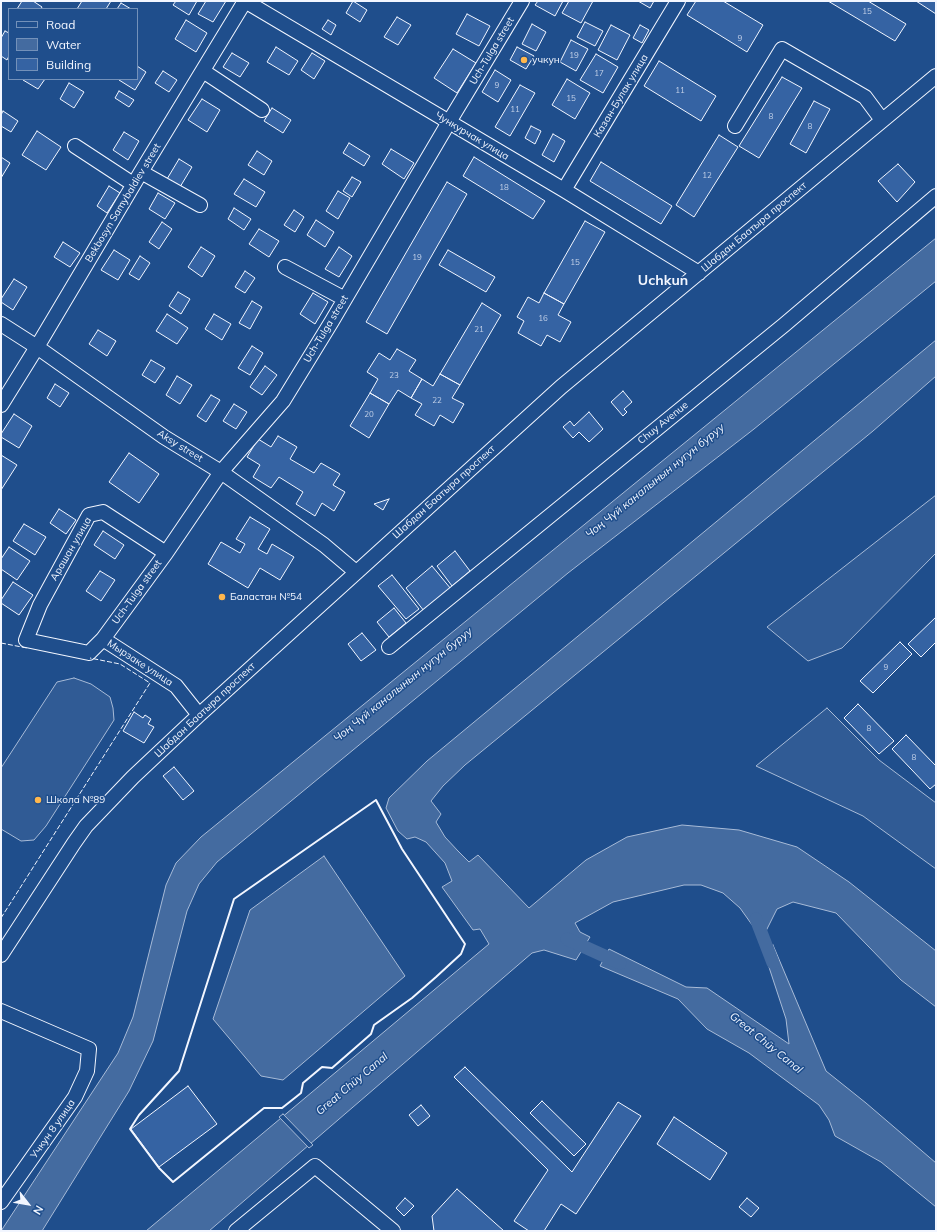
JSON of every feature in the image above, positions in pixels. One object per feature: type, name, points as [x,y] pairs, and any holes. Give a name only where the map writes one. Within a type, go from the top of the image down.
[{"type":"street","name":"Bekbosyn Samybaldiev street","points":[[1,405],[133,184],[245,1]]},
{"type":"street","name":"Чункурчак улица","points":[[245,1],[564,190],[699,273]]},
{"type":"street","name":"Uch-Tulga street","points":[[103,639],[166,553],[221,472],[282,401],[345,299],[522,1]]},
{"type":"street","name":"Казан-Булак улица","points":[[564,190],[678,1]]},
{"type":"street","points":[[735,126],[782,49],[865,97],[882,120]]},
{"type":"street","points":[[203,71],[262,110]]},
{"type":"street","name":"Шабдан Баатыра проспект","points":[[1,955],[86,826],[133,777],[199,715],[561,387],[936,76]]},
{"type":"street","points":[[75,146],[133,184]]},
{"type":"street","points":[[141,172],[200,205]]},
{"type":"street","name":"Chuy Avenue","points":[[389,647],[784,325],[936,196]]},
{"type":"street","points":[[285,267],[345,299]]},
{"type":"street","name":"Aksy street","points":[[1,324],[37,347],[164,437],[221,472],[324,545],[356,572]]},
{"type":"street","name":"Арашан улица","points":[[26,640],[40,605],[89,515],[103,512],[166,553]]},
{"type":"street","name":"Мырзаке улица","points":[[26,640],[89,653],[103,639],[176,686],[199,715]]},
{"type":"street","name":"Учкун 8 улица","points":[[1,1011],[89,1049],[87,1071],[76,1096],[1,1202]]},
{"type":"street","points":[[236,1231],[315,1166],[386,1229]]},
{"type":"shaded area","points":[[936,495],[936,553],[842,648],[808,661],[767,627]]},
{"type":"shaded area","points":[[74,678],[91,684],[110,697],[114,720],[46,826],[34,840],[21,841],[1,829],[1,768],[57,682]]},
{"type":"shaded area","points":[[827,708],[879,760],[936,803],[936,869],[863,816],[756,766]]},
{"type":"water","name":"Чоң Чүй каналынын нугун буруу","points":[[936,238],[936,281],[754,429],[568,573],[217,862],[199,884],[187,911],[153,1041],[129,1091],[42,1231],[1,1231],[118,1053],[133,1017],[166,885],[176,863],[201,837]]},
{"type":"water","points":[[936,340],[936,376],[873,431],[465,765],[443,786],[431,801],[441,814],[436,822],[445,837],[469,862],[478,855],[529,908],[586,860],[627,837],[682,825],[739,830],[797,847],[849,882],[936,951],[936,1007],[901,980],[836,913],[793,902],[777,909],[765,933],[760,936],[740,908],[723,893],[701,885],[684,885],[613,902],[575,923],[580,932],[590,937],[576,960],[544,950],[532,953],[209,1231],[146,1231],[489,944],[480,929],[473,930],[442,887],[452,881],[445,863],[426,842],[415,837],[407,839],[398,831],[386,808],[389,798],[427,761]]},
{"type":"water","points":[[324,856],[405,976],[283,1080],[261,1076],[213,1019],[250,910]]},
{"type":"water","points":[[773,945],[826,1071],[936,1163],[936,1207],[881,1162],[835,1136],[829,1120],[819,1105],[749,1053],[707,1029],[678,999],[600,966],[609,949],[686,987],[707,988],[789,1044],[786,1019],[763,949]]},
{"type":"pier","points":[[283,1114],[313,1145],[309,1148],[279,1117]]},
{"type":"building","points":[[22,1],[33,1],[42,7],[42,8],[18,8]]},
{"type":"building","points":[[82,1],[111,1],[107,8],[78,8]]},
{"type":"building","points":[[176,1],[197,1],[189,15],[173,5]]},
{"type":"building","points":[[206,1],[226,1],[213,22],[198,14]]},
{"type":"building","points":[[353,1],[367,10],[360,22],[346,13]]},
{"type":"building","points":[[538,1],[563,1],[555,16],[535,5]]},
{"type":"building","points":[[569,1],[593,1],[581,23],[562,13]]},
{"type":"building","points":[[638,1],[654,1],[650,8]]},
{"type":"building","points":[[696,1],[723,1],[763,25],[747,52],[687,15]]},
{"type":"building","points":[[828,1],[868,1],[906,24],[895,41]]},
{"type":"building","points":[[916,1],[936,1],[936,14]]},
{"type":"building","points":[[121,3],[129,8],[118,8]]},
{"type":"building","points":[[467,14],[490,26],[479,46],[456,34]]},
{"type":"building","points":[[397,17],[411,25],[398,45],[384,37]]},
{"type":"building","points":[[186,20],[207,33],[196,52],[175,39]]},
{"type":"building","points":[[328,20],[336,25],[331,35],[322,29]]},
{"type":"building","points":[[585,22],[603,31],[595,46],[577,37]]},
{"type":"building","points":[[532,24],[546,32],[536,51],[522,44]]},
{"type":"building","points":[[611,25],[630,35],[617,60],[598,50]]},
{"type":"building","points":[[640,25],[649,30],[642,43],[633,38]]},
{"type":"building","points":[[5,31],[8,32],[7,60],[1,56],[1,38]]},
{"type":"building","points":[[571,40],[588,49],[576,71],[560,62]]},
{"type":"building","points":[[276,47],[298,61],[289,75],[267,62]]},
{"type":"building","points":[[517,47],[534,56],[526,69],[510,60]]},
{"type":"building","points":[[453,49],[476,63],[457,93],[434,78]]},
{"type":"building","points":[[232,53],[249,63],[240,77],[223,67]]},
{"type":"building","points":[[312,53],[325,61],[314,79],[301,70]]},
{"type":"building","points":[[596,54],[618,67],[603,93],[580,80]]},
{"type":"building","points":[[659,61],[716,96],[701,121],[644,86]]},
{"type":"building","points":[[138,67],[146,72],[135,90],[119,80],[138,80]]},
{"type":"building","points":[[495,70],[511,80],[498,102],[482,92]]},
{"type":"building","points":[[163,71],[177,80],[169,92],[155,83]]},
{"type":"building","points":[[782,77],[802,88],[759,158],[739,146]]},
{"type":"building","points":[[567,79],[590,93],[575,119],[552,105]]},
{"type":"building","points":[[23,80],[44,80],[38,89]]},
{"type":"building","points":[[69,83],[84,92],[74,108],[60,99]]},
{"type":"building","points":[[520,85],[535,93],[510,136],[495,127]]},
{"type":"building","points":[[119,91],[134,100],[129,107],[115,98]]},
{"type":"building","points":[[202,99],[220,110],[207,132],[188,120]]},
{"type":"building","points":[[814,101],[830,109],[806,153],[790,144]]},
{"type":"building","points":[[272,108],[291,120],[283,133],[264,121]]},
{"type":"building","points":[[3,111],[18,121],[11,132],[1,126],[1,115]]},
{"type":"building","points":[[531,126],[541,131],[535,144],[525,138]]},
{"type":"building","points":[[37,131],[61,147],[46,170],[22,155]]},
{"type":"building","points":[[124,132],[139,141],[128,160],[113,150]]},
{"type":"building","points":[[553,134],[565,141],[554,162],[542,155]]},
{"type":"building","points":[[719,135],[738,147],[694,217],[676,205]]},
{"type":"building","points":[[349,143],[370,156],[364,166],[343,153]]},
{"type":"building","points":[[391,149],[414,163],[404,179],[382,164]]},
{"type":"building","points":[[257,151],[272,161],[264,175],[248,165]]},
{"type":"building","points":[[1,157],[10,163],[1,178]]},
{"type":"building","points":[[474,157],[545,201],[533,219],[463,176]]},
{"type":"building","points":[[179,159],[192,167],[180,187],[167,179]]},
{"type":"building","points":[[601,162],[672,206],[661,224],[590,181]]},
{"type":"building","points":[[898,164],[915,182],[897,202],[878,181]]},
{"type":"building","points":[[352,177],[361,182],[352,197],[343,191]]},
{"type":"building","points":[[244,179],[265,192],[256,207],[234,194]]},
{"type":"building","points":[[447,182],[467,194],[387,334],[366,322]]},
{"type":"building","points":[[109,186],[120,193],[107,213],[97,206]]},
{"type":"building","points":[[338,191],[350,198],[338,219],[326,211]]},
{"type":"building","points":[[158,193],[175,203],[165,219],[149,209]]},
{"type":"building","points":[[234,208],[251,219],[244,230],[228,219]]},
{"type":"building","points":[[294,210],[304,217],[295,232],[284,225]]},
{"type":"building","points":[[316,220],[334,232],[325,247],[307,235]]},
{"type":"building","points":[[585,221],[605,232],[564,304],[544,293]]},
{"type":"building","points":[[162,222],[172,229],[159,249],[149,242]]},
{"type":"building","points":[[259,229],[279,241],[269,257],[249,244]]},
{"type":"building","points":[[63,242],[80,253],[70,267],[54,257]]},
{"type":"building","points":[[201,247],[215,256],[202,277],[188,267]]},
{"type":"building","points":[[339,247],[352,256],[339,277],[325,269]]},
{"type":"building","points":[[114,250],[130,260],[118,280],[101,270]]},
{"type":"building","points":[[448,250],[495,277],[486,292],[439,265]]},
{"type":"building","points":[[140,256],[150,263],[139,280],[129,274]]},
{"type":"building","points":[[245,271],[255,278],[245,293],[235,287]]},
{"type":"building","points":[[14,279],[27,287],[13,310],[1,302],[1,299]]},
{"type":"building","points":[[178,292],[190,299],[181,314],[169,306]]},
{"type":"building","points":[[313,293],[328,302],[315,324],[300,314]]},
{"type":"building","points":[[544,293],[564,304],[558,315],[571,322],[560,342],[547,335],[541,346],[518,333],[524,321],[517,317],[528,297],[539,303]]},
{"type":"building","points":[[252,301],[262,307],[250,329],[239,323]]},
{"type":"building","points":[[482,303],[501,315],[460,385],[440,374]]},
{"type":"building","points":[[167,314],[188,328],[177,344],[156,331]]},
{"type":"building","points":[[214,314],[231,324],[222,340],[205,329]]},
{"type":"building","points":[[98,330],[116,341],[107,356],[89,344]]},
{"type":"building","points":[[252,346],[263,353],[250,375],[238,368]]},
{"type":"building","points":[[397,349],[416,360],[409,371],[422,379],[411,398],[398,390],[389,404],[370,393],[378,379],[367,372],[379,353],[390,360]]},
{"type":"building","points":[[151,360],[165,368],[155,383],[142,375]]},
{"type":"building","points":[[265,366],[277,375],[262,395],[250,387]]},
{"type":"building","points":[[440,374],[460,385],[452,398],[464,404],[453,423],[440,415],[434,426],[415,415],[422,404],[411,398],[422,379],[433,386]]},
{"type":"building","points":[[177,376],[192,385],[180,404],[166,395]]},
{"type":"building","points":[[55,384],[69,393],[60,407],[47,398]]},
{"type":"building","points":[[623,391],[632,402],[624,409],[627,412],[623,416],[611,402]]},
{"type":"building","points":[[370,393],[389,404],[369,438],[350,426]]},
{"type":"building","points":[[211,395],[220,400],[206,422],[197,416]]},
{"type":"building","points":[[234,404],[247,412],[236,429],[223,421]]},
{"type":"building","points":[[589,412],[603,429],[589,442],[579,432],[573,438],[563,427],[570,421],[574,426]]},
{"type":"building","points":[[14,414],[32,426],[19,448],[1,437],[1,434]]},
{"type":"building","points":[[278,436],[297,447],[290,459],[314,473],[321,463],[340,474],[333,485],[345,492],[334,511],[322,503],[315,516],[296,504],[303,492],[279,477],[271,488],[253,477],[260,465],[247,457],[258,439],[271,447]]},
{"type":"building","points":[[129,453],[159,474],[139,503],[109,482]]},
{"type":"building","points":[[1,455],[17,465],[1,490]]},
{"type":"building","points":[[389,499],[383,510],[374,504]]},
{"type":"building","points":[[59,509],[76,520],[66,534],[50,523]]},
{"type":"building","points":[[250,517],[270,529],[258,549],[267,554],[272,544],[294,557],[280,580],[260,568],[248,588],[208,564],[221,542],[240,553],[245,544],[236,539]]},
{"type":"building","points":[[24,524],[46,537],[35,555],[13,541]]},
{"type":"building","points":[[103,531],[124,545],[115,559],[94,545]]},
{"type":"building","points":[[9,547],[30,561],[17,580],[1,569],[1,559]]},
{"type":"building","points":[[455,551],[470,571],[452,586],[437,566]]},
{"type":"building","points":[[432,566],[451,589],[424,611],[406,588]]},
{"type":"building","points":[[100,571],[115,580],[101,601],[86,591]]},
{"type":"building","points":[[392,575],[419,609],[406,619],[378,586]]},
{"type":"building","points":[[13,582],[33,595],[19,615],[1,603],[1,600]]},
{"type":"building","points":[[394,608],[406,623],[389,637],[377,622]]},
{"type":"building","points":[[936,617],[936,642],[921,657],[908,644]]},
{"type":"building","points":[[362,633],[376,650],[361,661],[348,644]]},
{"type":"building","points":[[900,642],[912,654],[873,693],[860,681]]},
{"type":"building","points":[[858,704],[894,741],[879,754],[844,718]]},
{"type":"building","points":[[134,712],[143,718],[145,715],[151,719],[148,724],[154,727],[144,743],[123,731]]},
{"type":"building","points":[[906,735],[936,766],[936,784],[930,789],[892,749]]},
{"type":"building","points":[[174,767],[194,791],[183,800],[163,776]]},
{"type":"building","points":[[465,1067],[572,1172],[618,1102],[641,1116],[576,1214],[561,1204],[544,1231],[529,1231],[514,1221],[548,1170],[454,1077]]},
{"type":"building","points":[[188,1086],[217,1124],[159,1167],[131,1129]]},
{"type":"building","points":[[542,1101],[586,1144],[574,1156],[530,1113]]},
{"type":"building","points":[[421,1105],[430,1116],[418,1126],[409,1115]]},
{"type":"building","points":[[674,1117],[727,1153],[710,1180],[657,1144]]},
{"type":"building","points":[[457,1189],[504,1231],[434,1231],[432,1216]]},
{"type":"building","points":[[405,1198],[414,1206],[404,1216],[396,1208]]},
{"type":"building","points":[[747,1198],[759,1208],[751,1217],[739,1207]]},
{"type":"waterway","points":[[756,919],[773,963]]},
{"type":"waterway","name":"Great Chüy Canal","points":[[567,939],[620,963]]},
{"type":"fence","points":[[1,643],[27,648]]},
{"type":"fence","points":[[1,918],[150,683],[120,664],[90,658]]},
{"type":"wall","points":[[376,800],[402,849],[465,944],[461,954],[412,998],[374,1025],[371,1034],[332,1068],[322,1067],[303,1083],[301,1093],[282,1108],[264,1108],[173,1182],[159,1168],[130,1129],[139,1115],[179,1071],[234,899],[376,800]]},
{"type":"place","name":"учкун","points":[[524,60]]},
{"type":"place","name":"Баластан №54","points":[[222,597]]},
{"type":"place","name":"Школа №89","points":[[38,800]]},
{"type":"district","name":"Uchkun","points":[[663,281]]}]
